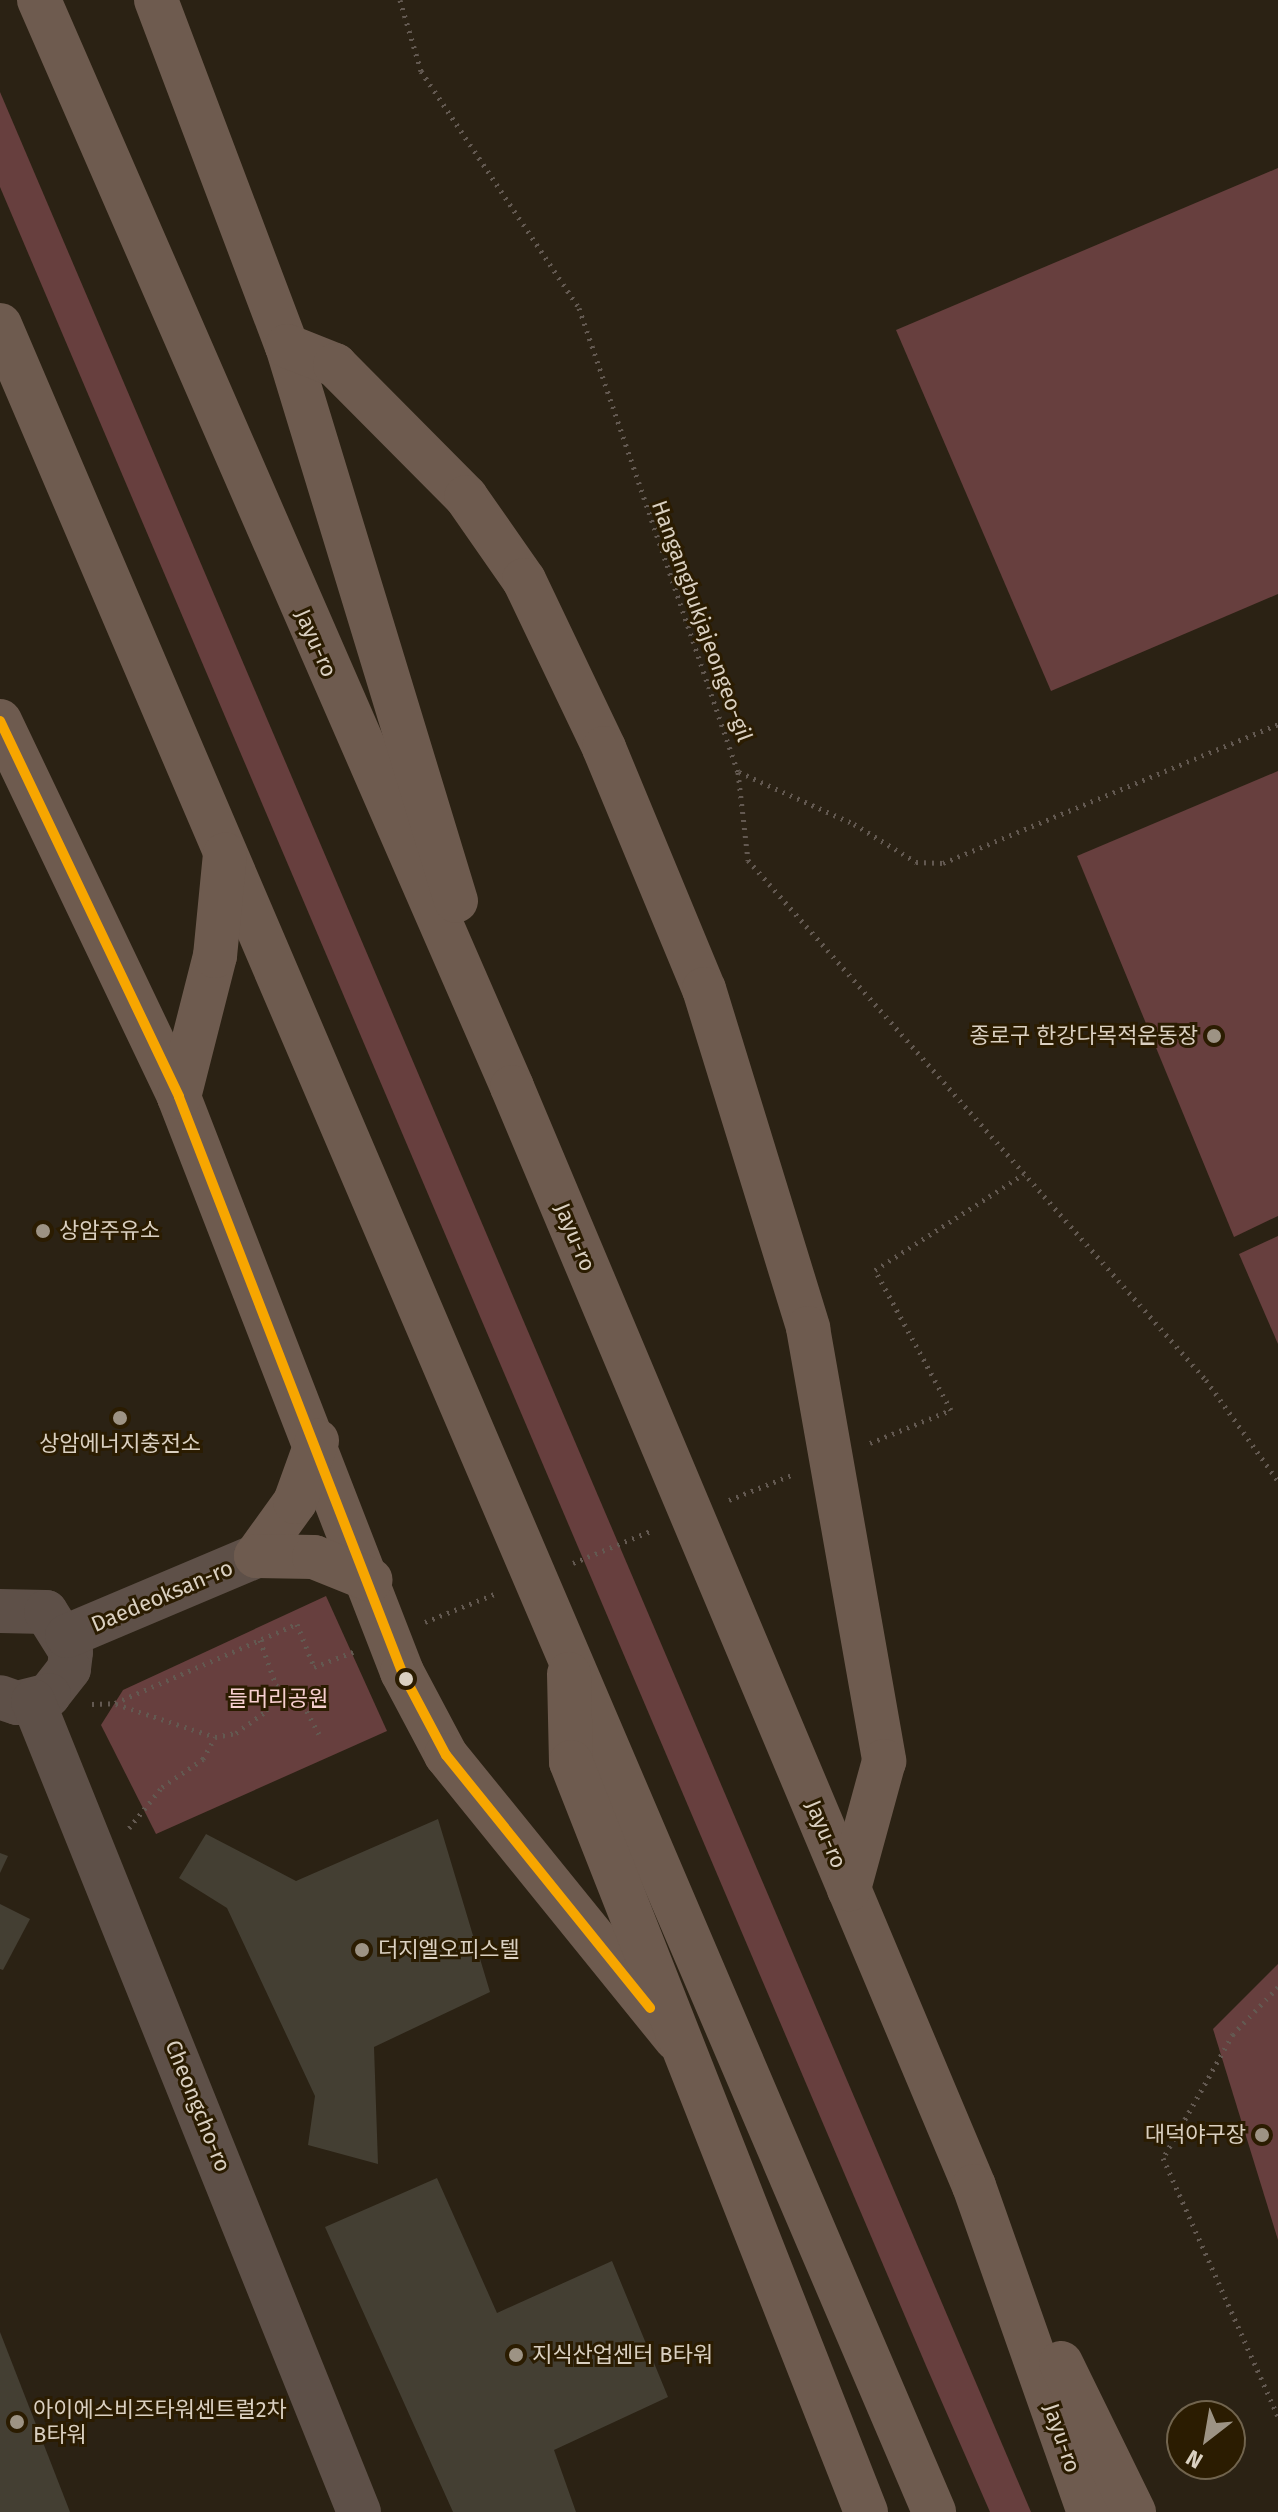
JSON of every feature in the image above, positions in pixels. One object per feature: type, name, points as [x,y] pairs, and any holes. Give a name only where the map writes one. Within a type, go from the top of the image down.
[{"type":"highway","name":"Jayu-ro","points":[[39,0],[512,1087],[974,2186],[1087,2504]]},
{"type":"highway","points":[[156,0],[287,346],[512,1087]]},
{"type":"highway","points":[[0,325],[936,2512]]},
{"type":"highway","points":[[287,346],[335,365],[466,497],[524,580],[604,748],[704,989],[808,1328],[884,1761],[849,1889]]},
{"type":"highway","points":[[0,721],[179,1097],[371,1580],[402,1672],[446,1755],[676,2039]]},
{"type":"highway","points":[[179,1097],[215,956],[226,852]]},
{"type":"highway","points":[[256,1556],[295,1502],[317,1441]]},
{"type":"highway","points":[[256,1556],[314,1557],[371,1580]]},
{"type":"highway","points":[[569,1652],[571,1762],[676,2039],[866,2512]]},
{"type":"highway","points":[[974,2186],[1134,2512]]},
{"type":"street","name":"Daedeoksan-ro","points":[[67,1636],[256,1556]]},
{"type":"street","points":[[0,1611],[46,1612],[67,1636],[65,1677],[36,1701]]},
{"type":"street","name":"Cheongcho-ro","points":[[36,1701],[359,2512]]},
{"type":"path","name":"Hangangbukjajeongeo-gil","points":[[400,0],[421,71],[579,308],[738,772],[854,824],[916,862],[943,863],[1278,724]]},
{"type":"path","points":[[738,772],[748,860],[1206,1380],[1278,1481]]},
{"type":"path","points":[[875,1270],[1024,1174]]},
{"type":"path","points":[[115,1703],[297,1624]]},
{"type":"path","points":[[260,1640],[276,1685],[303,1704],[319,1734]]},
{"type":"path","points":[[36,1701],[115,1703],[215,1737],[236,1733],[266,1711],[276,1685]]},
{"type":"path","points":[[127,1831],[162,1787],[203,1759],[215,1737]]},
{"type":"path","points":[[1278,1987],[1233,2034],[1163,2158],[1278,2416]]},
{"type":"green space","points":[[0,92],[1031,2512],[990,2512],[927,2368],[0,187]]},
{"type":"green space","points":[[1278,168],[1278,594],[1051,691],[896,330]]},
{"type":"green space","name":"종로구 한강다목적운동장","points":[[1278,771],[1278,1216],[1234,1237],[1077,856]]},
{"type":"green space","points":[[1278,1236],[1278,1344],[1239,1254]]},
{"type":"green space","name":"들머리공원","points":[[326,1596],[387,1731],[156,1834],[101,1725],[123,1690]]},
{"type":"green space","name":"대덕야구장","points":[[1278,1964],[1278,2240],[1213,2029]]},
{"type":"building","name":"더지엘오피스텔","points":[[438,1819],[490,1992],[374,2047],[378,2164],[308,2145],[315,2096],[227,1908],[179,1878],[206,1834],[296,1881]]},
{"type":"building","points":[[0,1853],[8,1856],[0,1873]]},
{"type":"building","points":[[0,1904],[30,1919],[3,1970],[0,1969]]},
{"type":"building","name":"지식산업센터 B타워","points":[[437,2178],[497,2313],[612,2261],[668,2397],[554,2450],[576,2512],[453,2512],[325,2227]]},
{"type":"building","name":"아이에스비즈타워센트럴2차 B타워","points":[[0,2332],[70,2512],[0,2512]]},
{"type":"transit line","points":[[0,721],[179,1097],[402,1672],[446,1755],[650,2008]]},
{"type":"place","name":"종로구 한강다목적운동장","points":[[1214,1036]]},
{"type":"place","name":"상암주유소","points":[[43,1231]]},
{"type":"place","name":"상암에너지충전소","points":[[120,1418]]},
{"type":"place","name":"더지엘오피스텔","points":[[362,1950]]},
{"type":"place","name":"대덕야구장","points":[[1262,2135]]},
{"type":"place","name":"지식산업센터 B타워","points":[[516,2355]]},
{"type":"place","name":"아이에스비즈타워센트럴2차 B타워","points":[[17,2422]]}]
